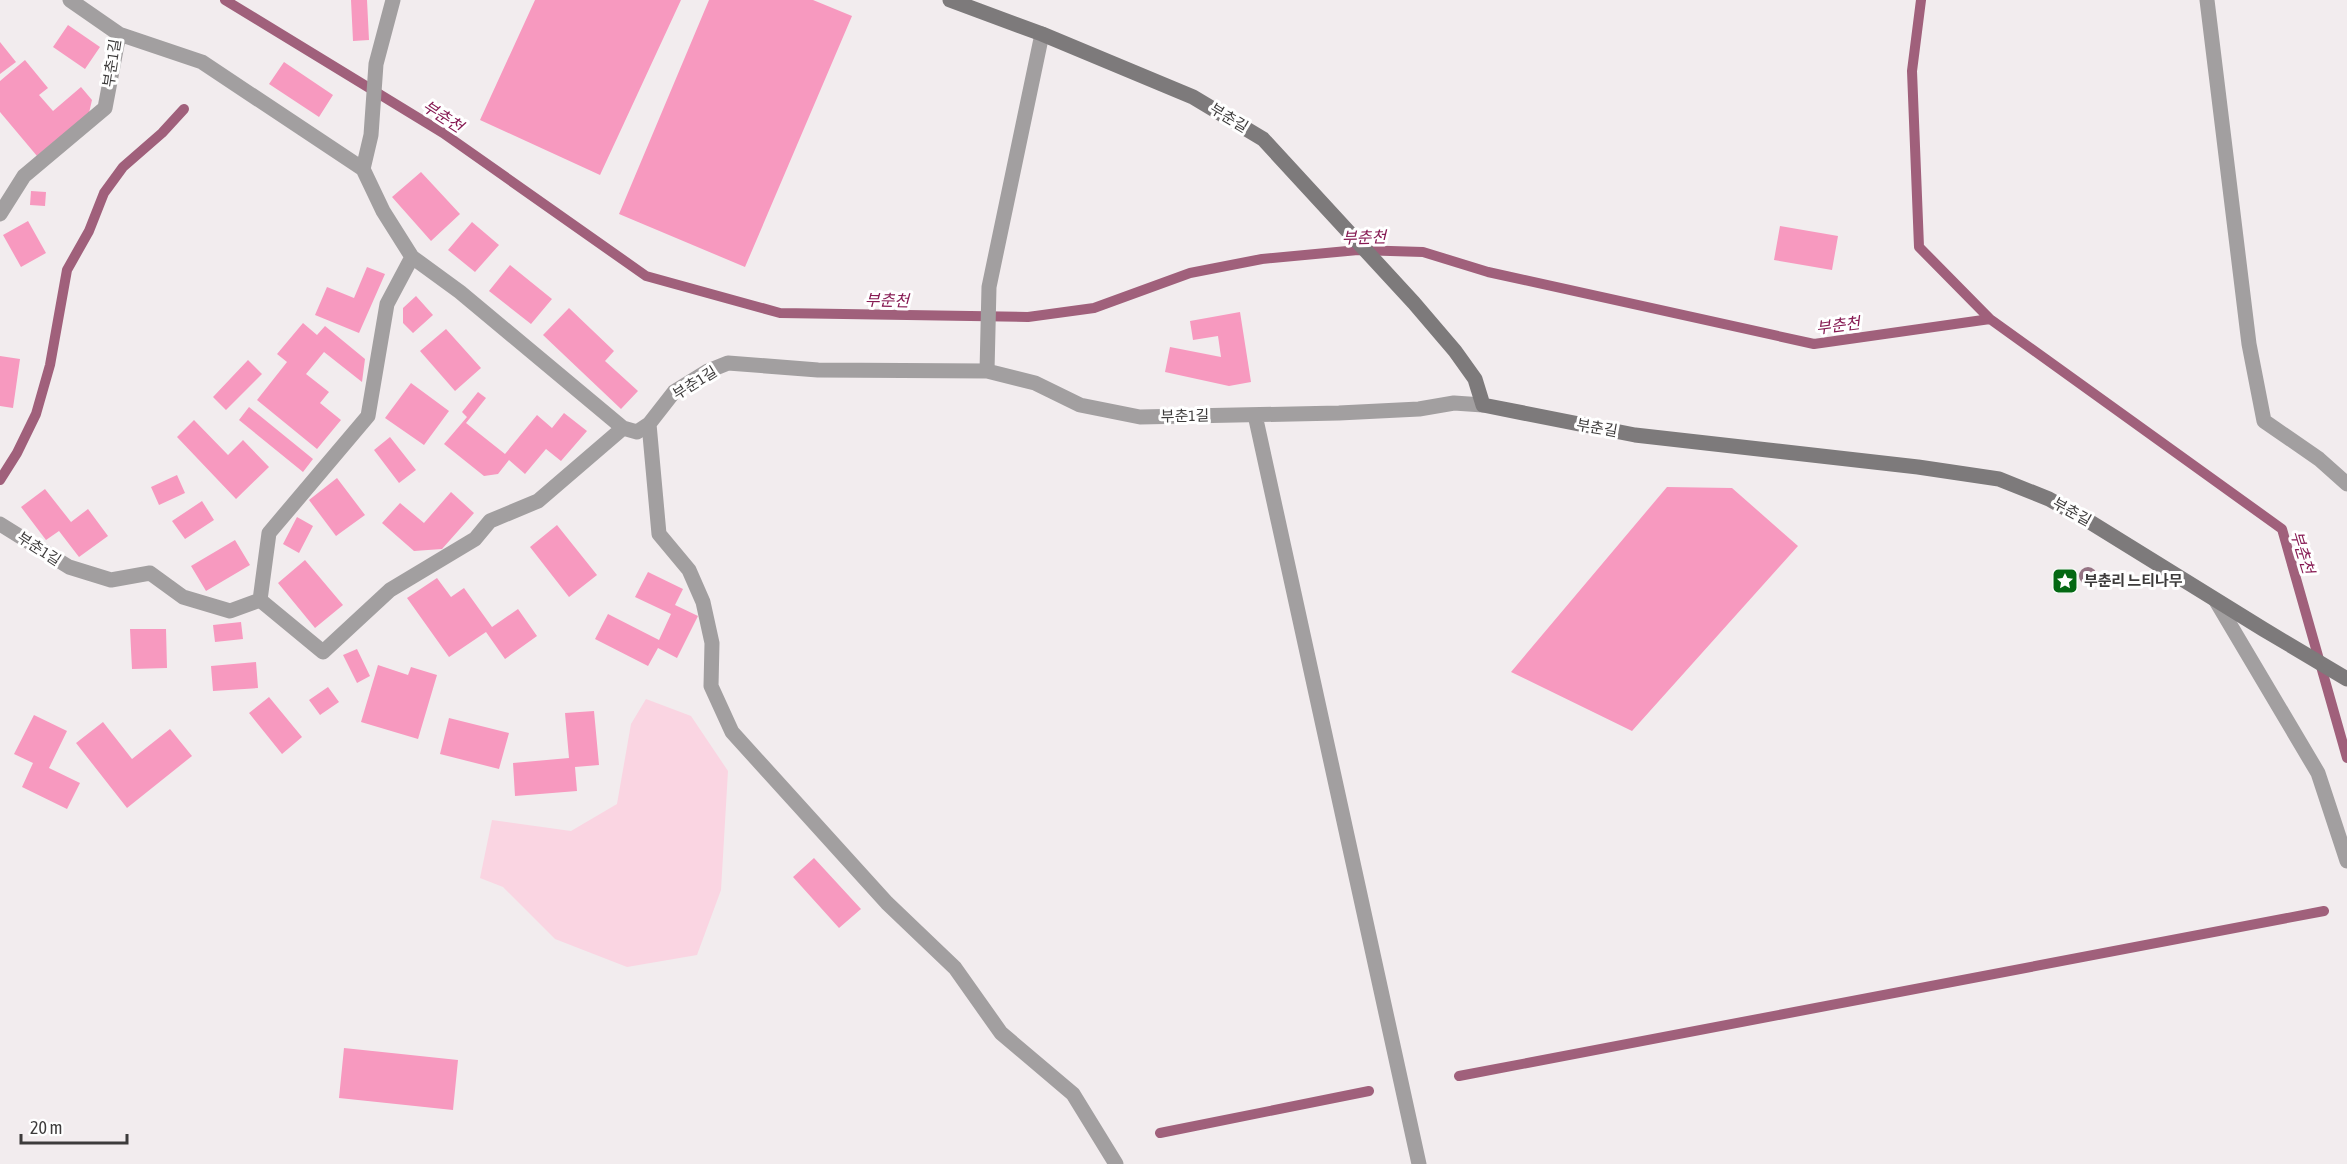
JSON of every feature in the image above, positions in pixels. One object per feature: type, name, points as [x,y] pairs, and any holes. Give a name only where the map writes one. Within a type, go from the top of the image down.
[{"type":"street","name":"부춘길","points":[[950,0],[1042,34],[1193,97],[1263,139],[1414,303],[1455,351],[1475,379],[1483,405],[1635,435],[1918,467],[1999,479],[2049,499],[2090,522],[2347,679]]},
{"type":"lane","name":"부춘1길","points":[[0,214],[24,176],[105,108],[119,34],[70,0]]},
{"type":"lane","points":[[363,169],[371,135],[376,64],[393,0]]},
{"type":"lane","points":[[2207,0],[2249,344],[2264,421],[2319,459],[2347,484]]},
{"type":"lane","points":[[119,34],[202,62],[363,169],[383,211],[412,257],[477,305],[623,428],[637,432],[649,424],[659,534],[689,570],[703,603],[712,643],[711,686],[732,732],[887,903],[955,968],[1001,1034],[1073,1094],[1116,1164]]},
{"type":"lane","points":[[987,371],[989,287],[1042,34]]},
{"type":"lane","points":[[412,257],[387,304],[368,416],[269,533],[260,600],[323,652],[390,590],[475,539],[490,521],[538,501],[623,428]]},
{"type":"lane","name":"부춘1길","points":[[649,424],[674,392],[708,371],[728,363],[818,370],[987,371],[1035,383],[1080,405],[1140,417],[1419,409],[1454,403],[1483,405]]},
{"type":"lane","points":[[1255,415],[1419,1164]]},
{"type":"lane","name":"부춘1길","points":[[0,524],[69,567],[111,580],[150,573],[183,597],[230,611],[260,600]]},
{"type":"lane","points":[[2216,601],[2318,773],[2347,861]]},
{"type":"shaded area","points":[[646,699],[691,716],[728,771],[721,890],[697,955],[627,967],[555,939],[503,887],[480,878],[492,820],[571,831],[617,804],[631,724]]},
{"type":"building","points":[[351,0],[367,0],[369,40],[353,41]]},
{"type":"building","points":[[535,0],[681,0],[600,175],[480,120]]},
{"type":"building","points":[[709,0],[813,0],[852,16],[745,267],[619,214]]},
{"type":"building","points":[[68,25],[100,47],[85,69],[53,47]]},
{"type":"building","points":[[0,42],[16,62],[0,74]]},
{"type":"building","points":[[25,60],[48,88],[39,95],[53,111],[81,87],[92,100],[89,113],[37,156],[0,112],[0,81]]},
{"type":"building","points":[[284,62],[333,95],[319,117],[269,84]]},
{"type":"building","points":[[421,172],[460,214],[431,241],[392,197]]},
{"type":"building","points":[[31,191],[46,192],[45,206],[30,205]]},
{"type":"building","points":[[28,221],[46,253],[21,267],[3,235]]},
{"type":"building","points":[[472,222],[499,245],[475,272],[448,250]]},
{"type":"building","points":[[1780,226],[1838,236],[1832,270],[1774,260]]},
{"type":"building","points":[[510,265],[552,299],[531,324],[489,291]]},
{"type":"building","points":[[367,267],[385,274],[359,333],[315,315],[327,287],[354,298]]},
{"type":"building","points":[[416,296],[433,315],[413,333],[403,323],[403,308]]},
{"type":"building","points":[[569,308],[614,351],[605,361],[638,391],[621,409],[543,335]]},
{"type":"building","points":[[1240,312],[1251,382],[1229,386],[1165,372],[1170,347],[1221,357],[1218,336],[1193,340],[1190,321]]},
{"type":"building","points":[[303,323],[317,335],[325,326],[365,359],[362,382],[324,352],[306,374],[329,392],[320,403],[341,420],[317,449],[257,400],[287,362],[277,354]]},
{"type":"building","points":[[446,329],[481,368],[455,391],[420,351]]},
{"type":"building","points":[[0,356],[20,359],[13,408],[0,406]]},
{"type":"building","points":[[248,360],[262,374],[226,410],[213,397]]},
{"type":"building","points":[[411,383],[449,411],[424,445],[385,418]]},
{"type":"building","points":[[478,392],[486,398],[466,423],[505,454],[537,415],[552,428],[564,413],[587,431],[561,461],[546,449],[525,474],[509,460],[498,474],[484,476],[444,444],[467,417],[462,412]]},
{"type":"building","points":[[249,407],[313,459],[303,472],[239,420]]},
{"type":"building","points":[[194,420],[228,455],[243,440],[269,467],[236,499],[177,437]]},
{"type":"building","points":[[390,437],[416,470],[399,483],[374,450]]},
{"type":"building","points":[[177,475],[185,493],[159,505],[151,487]]},
{"type":"building","points":[[337,478],[365,515],[336,536],[309,500]]},
{"type":"building","points":[[1667,487],[1732,488],[1798,546],[1632,731],[1511,672]]},
{"type":"building","points":[[45,489],[71,522],[88,509],[108,536],[79,557],[59,531],[46,540],[21,507]]},
{"type":"building","points":[[451,492],[474,513],[442,549],[414,551],[382,523],[400,503],[424,523]]},
{"type":"building","points":[[202,501],[214,520],[185,539],[172,521]]},
{"type":"building","points":[[297,517],[313,526],[299,553],[283,544]]},
{"type":"building","points":[[557,525],[597,575],[569,597],[530,547]]},
{"type":"building","points":[[235,540],[250,565],[206,591],[191,566]]},
{"type":"building","points":[[305,560],[343,605],[315,628],[278,583]]},
{"type":"building","points":[[648,572],[683,589],[675,605],[698,616],[677,658],[658,648],[648,666],[595,639],[608,614],[659,640],[671,614],[635,597]]},
{"type":"building","points":[[437,578],[451,597],[464,588],[492,627],[518,609],[537,636],[505,659],[486,632],[449,657],[407,598]]},
{"type":"building","points":[[241,622],[243,639],[215,642],[213,625]]},
{"type":"building","points":[[130,629],[166,629],[167,668],[132,669]]},
{"type":"building","points":[[357,649],[370,676],[357,683],[343,655]]},
{"type":"building","points":[[256,662],[258,688],[213,691],[211,666]]},
{"type":"building","points":[[378,665],[408,675],[411,667],[437,675],[418,739],[361,722]]},
{"type":"building","points":[[328,687],[339,702],[320,715],[309,700]]},
{"type":"building","points":[[269,697],[302,737],[282,754],[249,713]]},
{"type":"building","points":[[594,711],[599,765],[575,767],[577,791],[515,796],[513,763],[569,758],[565,713]]},
{"type":"building","points":[[34,715],[67,731],[49,768],[80,783],[67,809],[22,787],[33,763],[14,754]]},
{"type":"building","points":[[449,718],[509,733],[499,769],[440,754]]},
{"type":"building","points":[[103,722],[132,759],[170,729],[192,756],[127,808],[76,743]]},
{"type":"building","points":[[814,858],[861,909],[839,928],[793,877]]},
{"type":"building","points":[[344,1048],[458,1060],[453,1110],[339,1098]]},
{"type":"waterway","name":"부춘천","points":[[225,0],[443,133],[646,276],[780,313],[1028,317],[1094,308],[1190,273],[1262,259],[1358,250],[1423,252],[1488,272],[1814,344],[1990,319],[2282,529],[2347,758]]},
{"type":"waterway","points":[[1921,0],[1912,71],[1919,247],[1990,319]]},
{"type":"waterway","points":[[0,480],[17,453],[36,414],[50,365],[67,270],[89,231],[104,193],[123,167],[162,133],[184,109]]},
{"type":"waterway","points":[[1459,1076],[2324,911]]},
{"type":"waterway","points":[[1160,1133],[1369,1091]]},
{"type":"place","name":"부춘리 느티나무","points":[[2065,581]]}]
